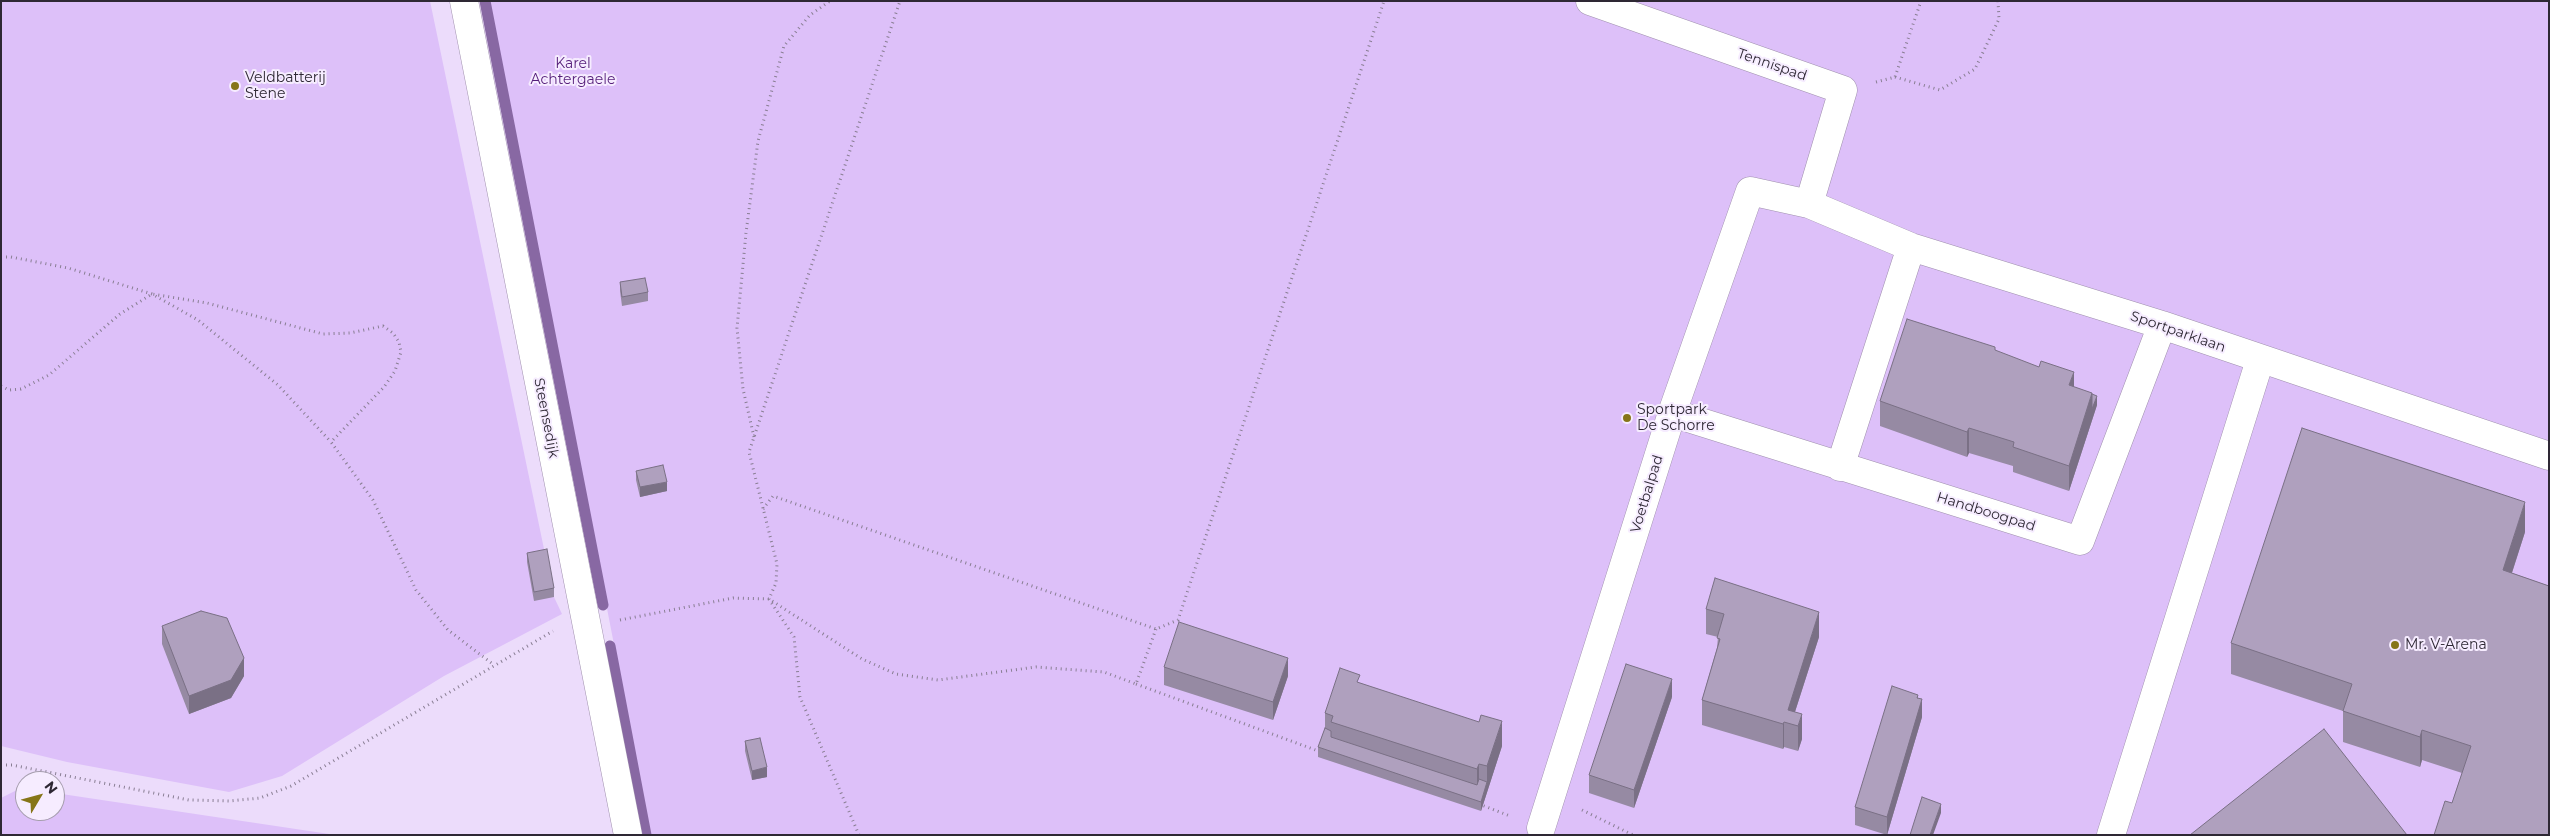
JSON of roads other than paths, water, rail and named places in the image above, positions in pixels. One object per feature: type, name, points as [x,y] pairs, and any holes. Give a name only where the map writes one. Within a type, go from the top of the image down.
[{"type":"street","name":"Steensedijk","points":[[464,1],[584,620],[628,835]]},
{"type":"street","name":"Tennispad","points":[[1590,1],[1843,90],[1809,204]]},
{"type":"street","name":"Voetbalpad","points":[[1541,828],[1672,414],[1750,191],[1809,204]]},
{"type":"street","name":"Sportparklaan","points":[[1809,204],[1911,248],[2162,326],[2549,456]]},
{"type":"street","points":[[1840,467],[1911,248]]},
{"type":"street","name":"Handboogpad","points":[[1672,414],[2080,540],[2162,326]]},
{"type":"street","points":[[2112,835],[2260,360]]},
{"type":"waterway","points":[[485,1],[603,605]]},
{"type":"waterway","points":[[610,646],[646,835]]},
{"type":"place","name":"Veldbatterij Stene","points":[[235,86]]},
{"type":"place","name":"Sportpark De Schorre","points":[[1627,418]]},
{"type":"place","name":"Mr. V-Arena","points":[[2395,645]]},
{"type":"park label","name":"Karel Achtergaele","points":[[573,72]]}]
